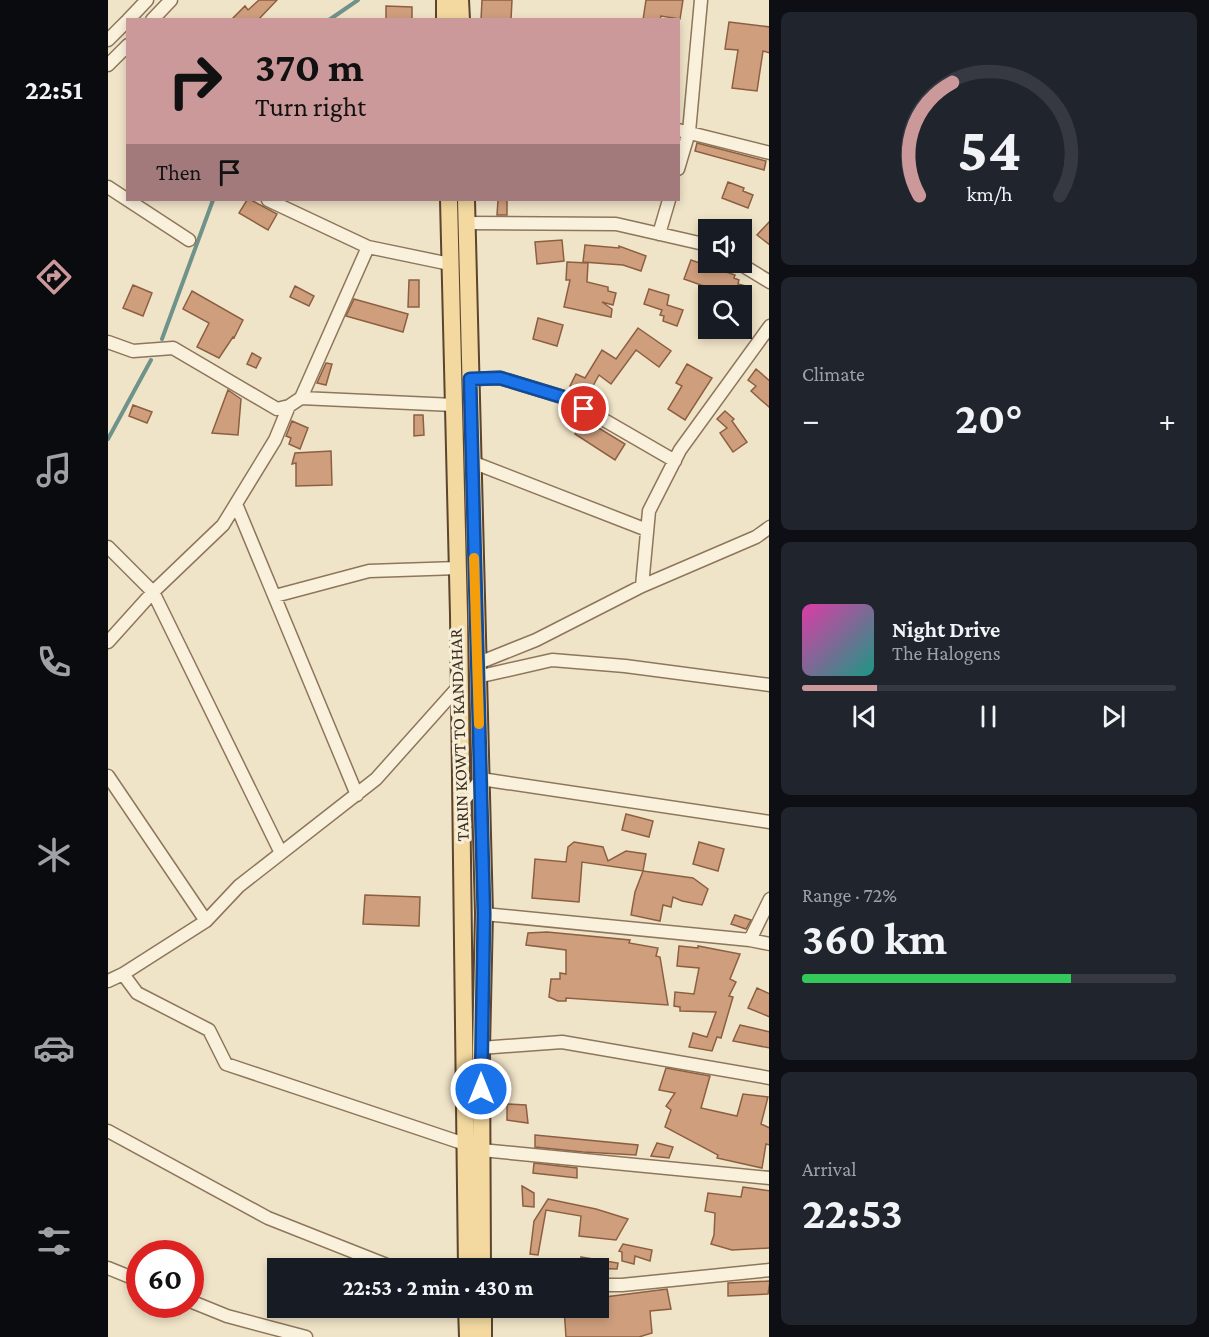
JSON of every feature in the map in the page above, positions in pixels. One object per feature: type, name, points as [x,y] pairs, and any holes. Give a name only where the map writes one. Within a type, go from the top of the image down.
[{"type":"main road","points":[[445,0],[445,18]]},
{"type":"main road","points":[[460,0],[461,18]]},
{"type":"main road","name":"TARIN KOWT TO KANDAHAR","points":[[449,201],[460,685],[467,1258]]},
{"type":"main road","name":"TARIN KOWT TO KANDAHAR","points":[[466,201],[476,671],[484,914],[481,1048],[482,1258]]},
{"type":"main road","points":[[467,1318],[468,1337]]},
{"type":"main road","points":[[483,1318],[483,1337]]},
{"type":"street","points":[[130,18],[147,0]]},
{"type":"street","points":[[154,18],[171,0]]},
{"type":"street","points":[[680,156],[701,0]]},
{"type":"street","points":[[108,65],[123,49],[108,41],[126,22]]},
{"type":"street","points":[[684,131],[769,153]]},
{"type":"street","points":[[108,187],[126,199]]},
{"type":"street","points":[[129,201],[189,240]]},
{"type":"street","points":[[270,201],[368,247],[450,264]]},
{"type":"street","points":[[659,234],[669,201]]},
{"type":"street","points":[[466,223],[616,224],[698,243]]},
{"type":"street","points":[[108,342],[133,351],[173,348],[277,409],[290,406],[301,398],[368,247]]},
{"type":"street","points":[[752,271],[769,281]]},
{"type":"street","points":[[642,586],[650,511],[680,450],[769,327]]},
{"type":"street","points":[[470,379],[500,378],[566,398],[675,461]]},
{"type":"street","points":[[301,398],[454,405]]},
{"type":"street","points":[[108,642],[153,592],[223,525],[275,440],[290,406]]},
{"type":"street","points":[[472,462],[647,530]]},
{"type":"street","points":[[236,504],[357,795]]},
{"type":"street","points":[[476,671],[642,586],[756,537],[769,528]]},
{"type":"street","points":[[108,547],[153,592],[281,853]]},
{"type":"street","points":[[275,596],[369,571],[458,568]]},
{"type":"street","points":[[476,671],[552,660],[625,666],[769,685]]},
{"type":"street","points":[[108,981],[123,974],[206,921],[239,886],[376,780],[460,685]]},
{"type":"street","points":[[108,776],[206,921]]},
{"type":"street","points":[[461,804],[481,779],[769,822]]},
{"type":"street","points":[[750,940],[769,900]]},
{"type":"street","points":[[484,914],[750,940],[769,944]]},
{"type":"street","points":[[123,974],[137,993],[209,1030],[226,1064],[465,1144]]},
{"type":"street","points":[[481,1048],[561,1042],[769,1078]]},
{"type":"street","points":[[108,1131],[268,1218],[369,1258]]},
{"type":"street","points":[[481,1150],[769,1178]]},
{"type":"street","points":[[108,1268],[126,1275]]},
{"type":"street","points":[[609,1285],[769,1269]]},
{"type":"street","points":[[204,1307],[227,1316],[306,1337]]},
{"type":"building","points":[[259,0],[277,0],[260,18],[233,18],[245,6],[248,10]]},
{"type":"building","points":[[482,0],[512,0],[511,18],[481,18]]},
{"type":"building","points":[[646,0],[683,0],[680,19],[661,16],[660,18],[643,18]]},
{"type":"building","points":[[386,6],[412,7],[412,18],[386,18]]},
{"type":"building","points":[[729,22],[769,27],[769,53],[763,51],[757,91],[732,88],[738,50],[725,49]]},
{"type":"building","points":[[697,143],[766,161],[764,170],[695,151]]},
{"type":"building","points":[[728,182],[744,188],[743,191],[753,195],[748,208],[722,198]]},
{"type":"building","points":[[246,201],[253,201],[277,214],[268,230],[239,213]]},
{"type":"building","points":[[498,201],[507,201],[507,215],[497,215]]},
{"type":"building","points":[[769,222],[769,244],[757,235]]},
{"type":"building","points":[[562,240],[564,261],[537,264],[535,242]]},
{"type":"building","points":[[585,245],[619,248],[619,246],[646,256],[641,271],[623,265],[583,262]]},
{"type":"building","points":[[691,260],[698,262],[698,273],[729,273],[735,275],[734,278],[739,280],[738,284],[742,285],[701,285],[684,279]]},
{"type":"building","points":[[567,262],[588,263],[587,282],[608,287],[608,291],[616,293],[613,305],[602,302],[612,309],[611,317],[564,307],[570,280],[566,280]]},
{"type":"building","points":[[409,280],[419,280],[419,307],[408,307]]},
{"type":"building","points":[[133,285],[152,293],[143,316],[123,308]]},
{"type":"building","points":[[295,286],[314,296],[309,306],[290,297]]},
{"type":"building","points":[[649,289],[669,295],[667,305],[683,310],[677,326],[663,321],[664,316],[660,315],[662,310],[644,304]]},
{"type":"building","points":[[192,291],[243,320],[234,338],[219,358],[197,347],[209,323],[183,309]]},
{"type":"building","points":[[354,299],[408,314],[403,332],[346,316]]},
{"type":"building","points":[[538,318],[563,325],[557,346],[533,339]]},
{"type":"building","points":[[638,328],[671,351],[659,367],[636,350],[611,384],[599,375],[588,395],[570,386],[576,374],[585,378],[602,350],[616,359]]},
{"type":"building","points":[[252,353],[261,358],[256,368],[247,364]]},
{"type":"building","points":[[326,363],[332,364],[326,385],[317,383]]},
{"type":"building","points":[[687,364],[712,378],[685,420],[668,409],[682,386],[676,383]]},
{"type":"building","points":[[756,369],[769,380],[769,407],[751,391],[756,386],[748,380]]},
{"type":"building","points":[[228,390],[241,399],[238,435],[212,433]]},
{"type":"building","points":[[133,405],[152,412],[147,423],[129,416]]},
{"type":"building","points":[[725,411],[734,419],[732,421],[747,442],[733,452],[720,433],[727,428],[717,419]]},
{"type":"building","points":[[414,415],[423,415],[424,435],[414,436]]},
{"type":"building","points":[[584,419],[625,444],[615,460],[575,434]]},
{"type":"building","points":[[292,421],[308,428],[300,449],[289,444],[291,438],[286,436]]},
{"type":"building","points":[[331,451],[332,485],[296,486],[296,463],[292,464],[295,453]]},
{"type":"building","points":[[626,814],[653,821],[649,837],[622,830]]},
{"type":"building","points":[[574,842],[603,847],[608,861],[626,851],[646,854],[643,871],[582,862],[579,902],[532,898],[535,859],[566,862],[568,847]]},
{"type":"building","points":[[699,842],[724,849],[718,871],[693,864]]},
{"type":"building","points":[[643,871],[693,878],[708,889],[702,905],[673,897],[671,907],[663,905],[660,921],[631,915],[635,892]]},
{"type":"building","points":[[365,895],[420,897],[419,926],[363,924]]},
{"type":"building","points":[[735,915],[751,920],[746,929],[731,924]]},
{"type":"building","points":[[547,932],[630,940],[629,943],[658,948],[656,956],[660,957],[668,1005],[566,998],[566,1001],[558,1001],[549,997],[551,979],[560,979],[560,973],[566,974],[566,950],[526,945],[528,933]]},
{"type":"building","points":[[679,946],[698,948],[698,946],[740,954],[730,979],[736,982],[729,996],[733,997],[721,1038],[717,1037],[712,1051],[689,1047],[693,1033],[707,1037],[716,1012],[680,1011],[680,1007],[674,1006],[675,992],[694,994],[699,968],[677,966]]},
{"type":"building","points":[[757,988],[769,994],[769,1017],[748,1008]]},
{"type":"building","points":[[740,1025],[769,1032],[769,1048],[733,1041]]},
{"type":"building","points":[[666,1068],[710,1076],[701,1108],[737,1116],[743,1094],[768,1097],[761,1124],[769,1128],[769,1145],[766,1144],[762,1168],[717,1158],[718,1155],[665,1127],[671,1110],[666,1106],[675,1093],[659,1090]]},
{"type":"building","points":[[507,1104],[526,1105],[528,1123],[507,1120]]},
{"type":"building","points":[[535,1135],[638,1145],[636,1155],[583,1152],[535,1147]]},
{"type":"building","points":[[657,1143],[673,1147],[669,1158],[651,1156]]},
{"type":"building","points":[[534,1163],[577,1168],[577,1178],[533,1173]]},
{"type":"building","points":[[522,1186],[534,1193],[534,1207],[523,1206]]},
{"type":"building","points":[[743,1187],[769,1191],[769,1248],[732,1250],[711,1244],[714,1235],[715,1213],[705,1211],[708,1193],[741,1197]]},
{"type":"building","points":[[548,1199],[596,1209],[628,1219],[616,1240],[579,1236],[581,1216],[546,1210],[538,1255],[530,1254],[534,1221]]},
{"type":"building","points":[[623,1244],[652,1250],[650,1261],[635,1256],[634,1264],[622,1261],[622,1252],[619,1251]]},
{"type":"building","points":[[609,1262],[618,1263],[617,1269],[609,1269]]},
{"type":"building","points":[[769,1281],[768,1294],[728,1296],[728,1283]]},
{"type":"building","points":[[667,1289],[671,1309],[650,1311],[652,1333],[639,1337],[566,1337],[565,1318],[609,1318],[609,1296]]},
{"type":"waterway","points":[[332,18],[358,0]]},
{"type":"waterway","points":[[162,339],[213,201]]},
{"type":"waterway","points":[[108,439],[151,360]]},
{"type":"slow traffic","points":[[474,558],[479,724]]},
{"type":"route","points":[[481,1089],[484,914],[470,379],[500,378],[566,398],[584,409]]}]
